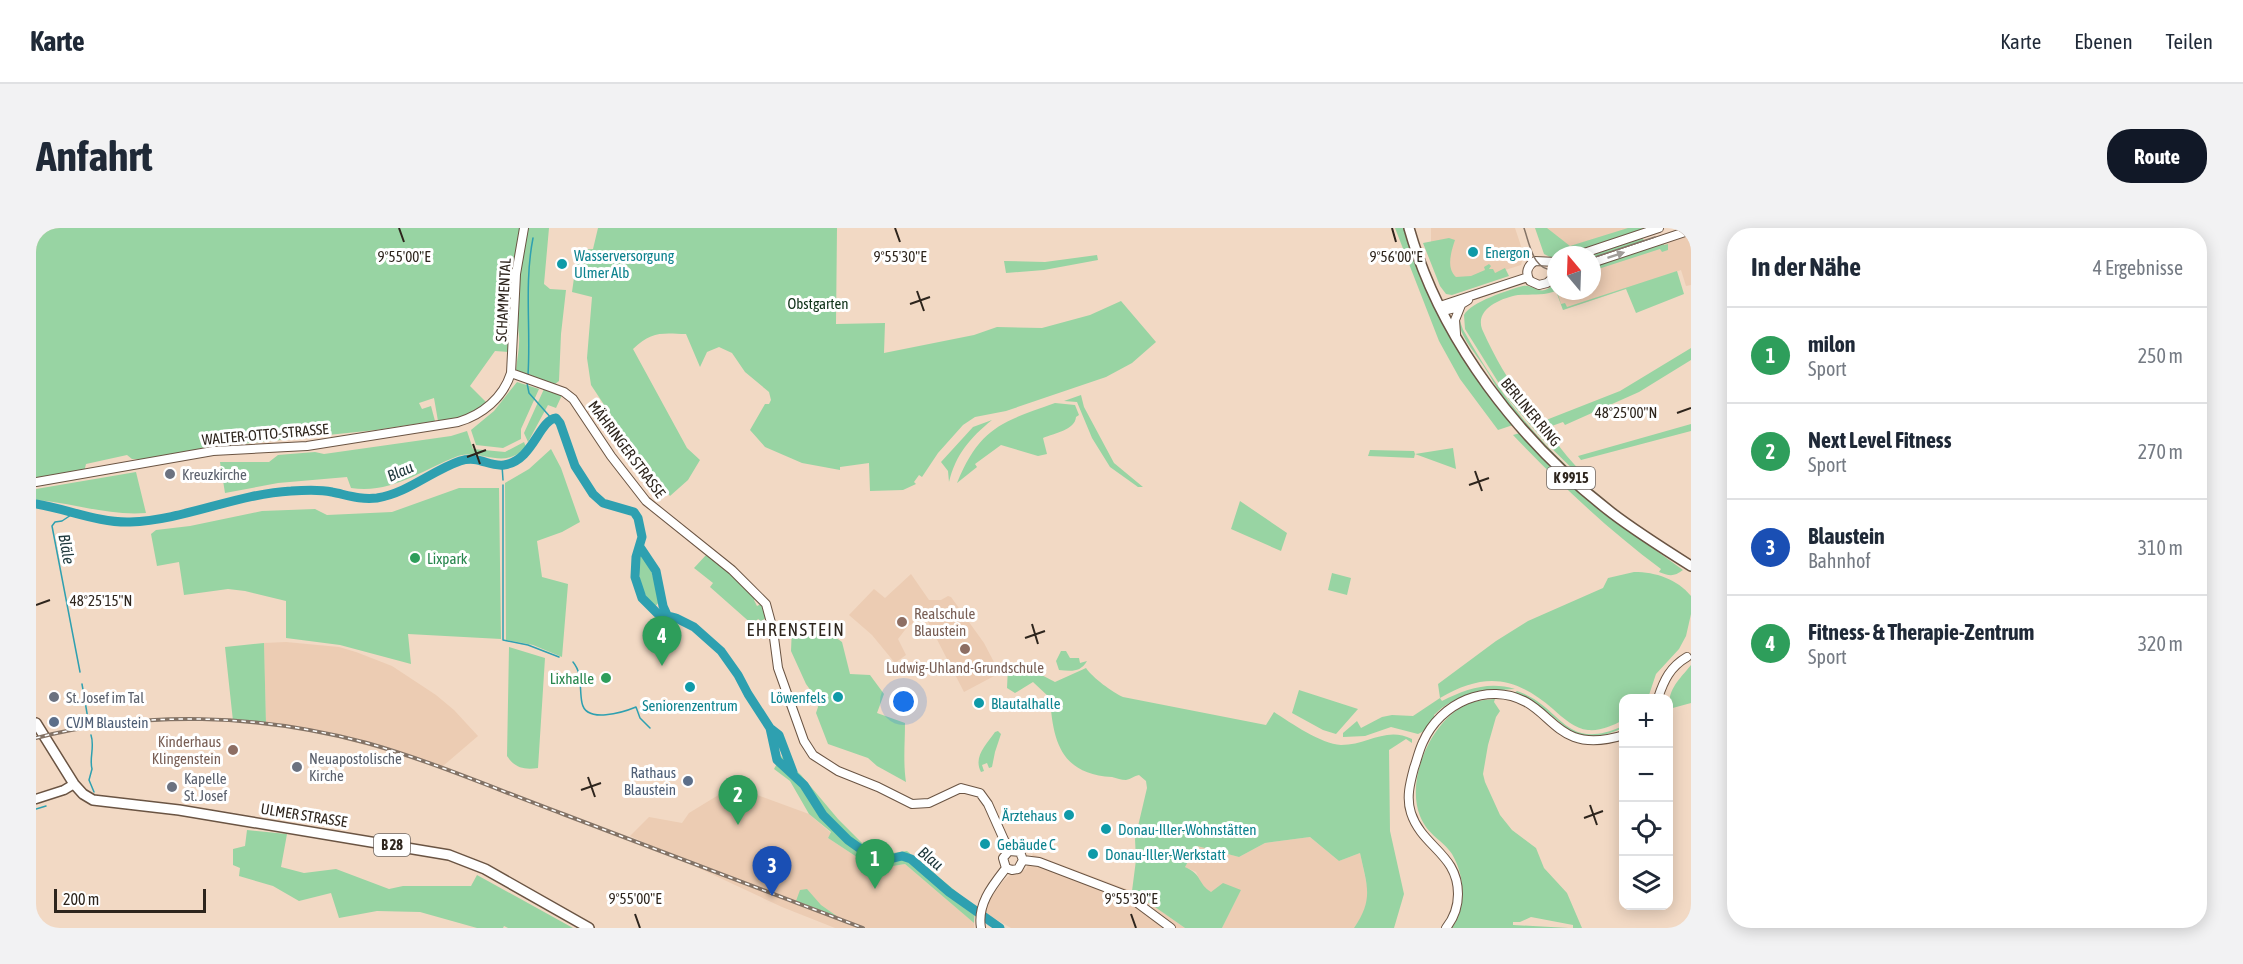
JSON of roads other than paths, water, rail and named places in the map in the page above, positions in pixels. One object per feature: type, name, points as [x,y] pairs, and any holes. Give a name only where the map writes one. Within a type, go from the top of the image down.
[{"type":"main road","name":"BERLINER RING","points":[[1409,228],[1421,262],[1442,308],[1494,393],[1547,455],[1613,513],[1691,566]]},
{"type":"main road","name":"ULMER STRASSE","points":[[36,723],[74,784],[83,794],[97,802],[179,810],[449,855],[485,869],[589,928]]},
{"type":"main road","points":[[36,799],[64,790],[74,784]]},
{"type":"street","name":"SCHAMMENTAL","points":[[511,373],[515,283],[524,228]]},
{"type":"street","points":[[1601,247],[1659,228]]},
{"type":"street","points":[[1601,260],[1691,230]]},
{"type":"street","points":[[1547,261],[1533,262],[1528,268],[1528,277],[1532,282],[1539,285],[1547,282]]},
{"type":"street","points":[[1442,308],[1528,277]]},
{"type":"street","points":[[1442,308],[1452,310],[1477,294]]},
{"type":"street","points":[[1456,334],[1455,320],[1462,304]]},
{"type":"street","name":"MÄHRINGER STRASSE","points":[[511,373],[564,392],[573,399],[611,456],[646,501],[732,570],[754,589],[766,604],[773,630],[777,662],[804,741],[813,755],[824,764],[917,804],[936,800],[955,790],[967,788],[980,793],[986,800],[1009,851]]},
{"type":"street","name":"WALTER-OTTO-STRASSE","points":[[36,482],[213,451],[307,446],[458,422],[474,416],[490,405],[504,390],[511,373]]},
{"type":"street","points":[[1660,694],[1689,655]]},
{"type":"street","points":[[1446,928],[1454,916],[1457,903],[1456,877],[1448,860],[1419,830],[1409,804],[1411,780],[1423,742],[1439,720],[1450,708],[1467,699],[1501,694],[1528,703],[1558,728],[1575,737],[1599,741],[1619,735]]},
{"type":"street","points":[[1009,851],[1020,852],[1023,860],[1018,869],[1006,868],[1003,858],[1009,851]]},
{"type":"street","points":[[1023,860],[1040,862],[1128,896],[1171,928]]},
{"type":"street","points":[[981,924],[982,904],[1006,868]]},
{"type":"waterway","points":[[528,375],[528,289],[533,238]]},
{"type":"waterway","points":[[527,383],[529,393],[552,419]]},
{"type":"waterway","name":"Blau","points":[[36,504],[95,518],[130,522],[171,517],[250,497],[291,491],[322,490],[359,498],[377,498],[399,492],[460,461],[473,459],[498,465],[514,462],[529,449],[550,420],[556,418],[560,423],[575,466],[593,494],[603,503],[634,512],[638,518],[642,537],[636,557],[635,577],[642,598],[657,613],[676,618],[694,627],[721,651],[770,728],[777,760],[804,785],[823,815],[848,840],[876,860],[882,861],[902,856],[911,859],[949,892],[1000,928]]},
{"type":"waterway","points":[[502,465],[503,480]]},
{"type":"waterway","points":[[503,485],[503,640],[528,645],[559,657]]},
{"type":"waterway","name":"Bläle","points":[[74,513],[62,521],[55,522],[52,526],[80,672]]},
{"type":"waterway","name":"Blau","points":[[640,547],[656,571],[663,606],[668,617]]},
{"type":"waterway","points":[[573,662],[578,672],[582,703],[585,709],[590,713],[606,715],[636,707],[640,718],[650,728]]},
{"type":"waterway","name":"Bläle","points":[[82,684],[88,719]]},
{"type":"waterway","name":"Blau","points":[[770,728],[779,735],[793,772]]},
{"type":"waterway","name":"Bläle","points":[[91,735],[92,769],[89,780],[94,792]]},
{"type":"waterway","name":"Bläle","points":[[36,809],[46,806]]},
{"type":"tram line","points":[[1524,228],[1537,262],[1547,269]]},
{"type":"tram line","points":[[1601,255],[1655,237]]},
{"type":"railway","points":[[36,738],[119,723],[202,719],[244,721],[326,733],[367,743],[441,767],[863,928]]},
{"type":"place","name":"Energon","points":[[1473,252]]},
{"type":"place","name":"Wasserversorgung Ulmer Alb","points":[[562,264]]},
{"type":"place","name":"Kreuzkirche","points":[[170,474]]},
{"type":"place","name":"Lixpark","points":[[415,558]]},
{"type":"place","name":"Realschule Blaustein","points":[[902,622]]},
{"type":"place","name":"Ludwig-Uhland-Grundschule","points":[[965,649]]},
{"type":"place","name":"Fitness- & Therapie-Zentrum","points":[[662,666]]},
{"type":"place","name":"Lixhalle","points":[[606,678]]},
{"type":"place","name":"Seniorenzentrum","points":[[690,687]]},
{"type":"place","name":"St. Josef im Tal","points":[[54,697]]},
{"type":"place","name":"Löwenfels","points":[[838,697]]},
{"type":"place","name":"Blautalhalle","points":[[979,703]]},
{"type":"place","name":"CVJM Blaustein","points":[[54,722]]},
{"type":"place","name":"Kinderhaus Klingenstein","points":[[233,750]]},
{"type":"place","name":"Neuapostolische Kirche","points":[[297,767]]},
{"type":"place","name":"Rathaus Blaustein","points":[[688,781]]},
{"type":"place","name":"Kapelle St. Josef","points":[[172,787]]},
{"type":"place","name":"Ärztehaus","points":[[1069,815]]},
{"type":"place","name":"Next Level Fitness","points":[[738,825]]},
{"type":"place","name":"Donau-Iller-Wohnstätten","points":[[1106,829]]},
{"type":"place","name":"Gebäude C","points":[[985,844]]},
{"type":"place","name":"Donau-Iller-Werkstatt","points":[[1093,854]]},
{"type":"place","name":"milon","points":[[875,889]]},
{"type":"place","name":"Blaustein","points":[[772,896]]},
{"type":"district","name":"EHRENSTEIN","points":[[796,629]]},
{"type":"park label","name":"Obstgarten","points":[[818,303]]}]
